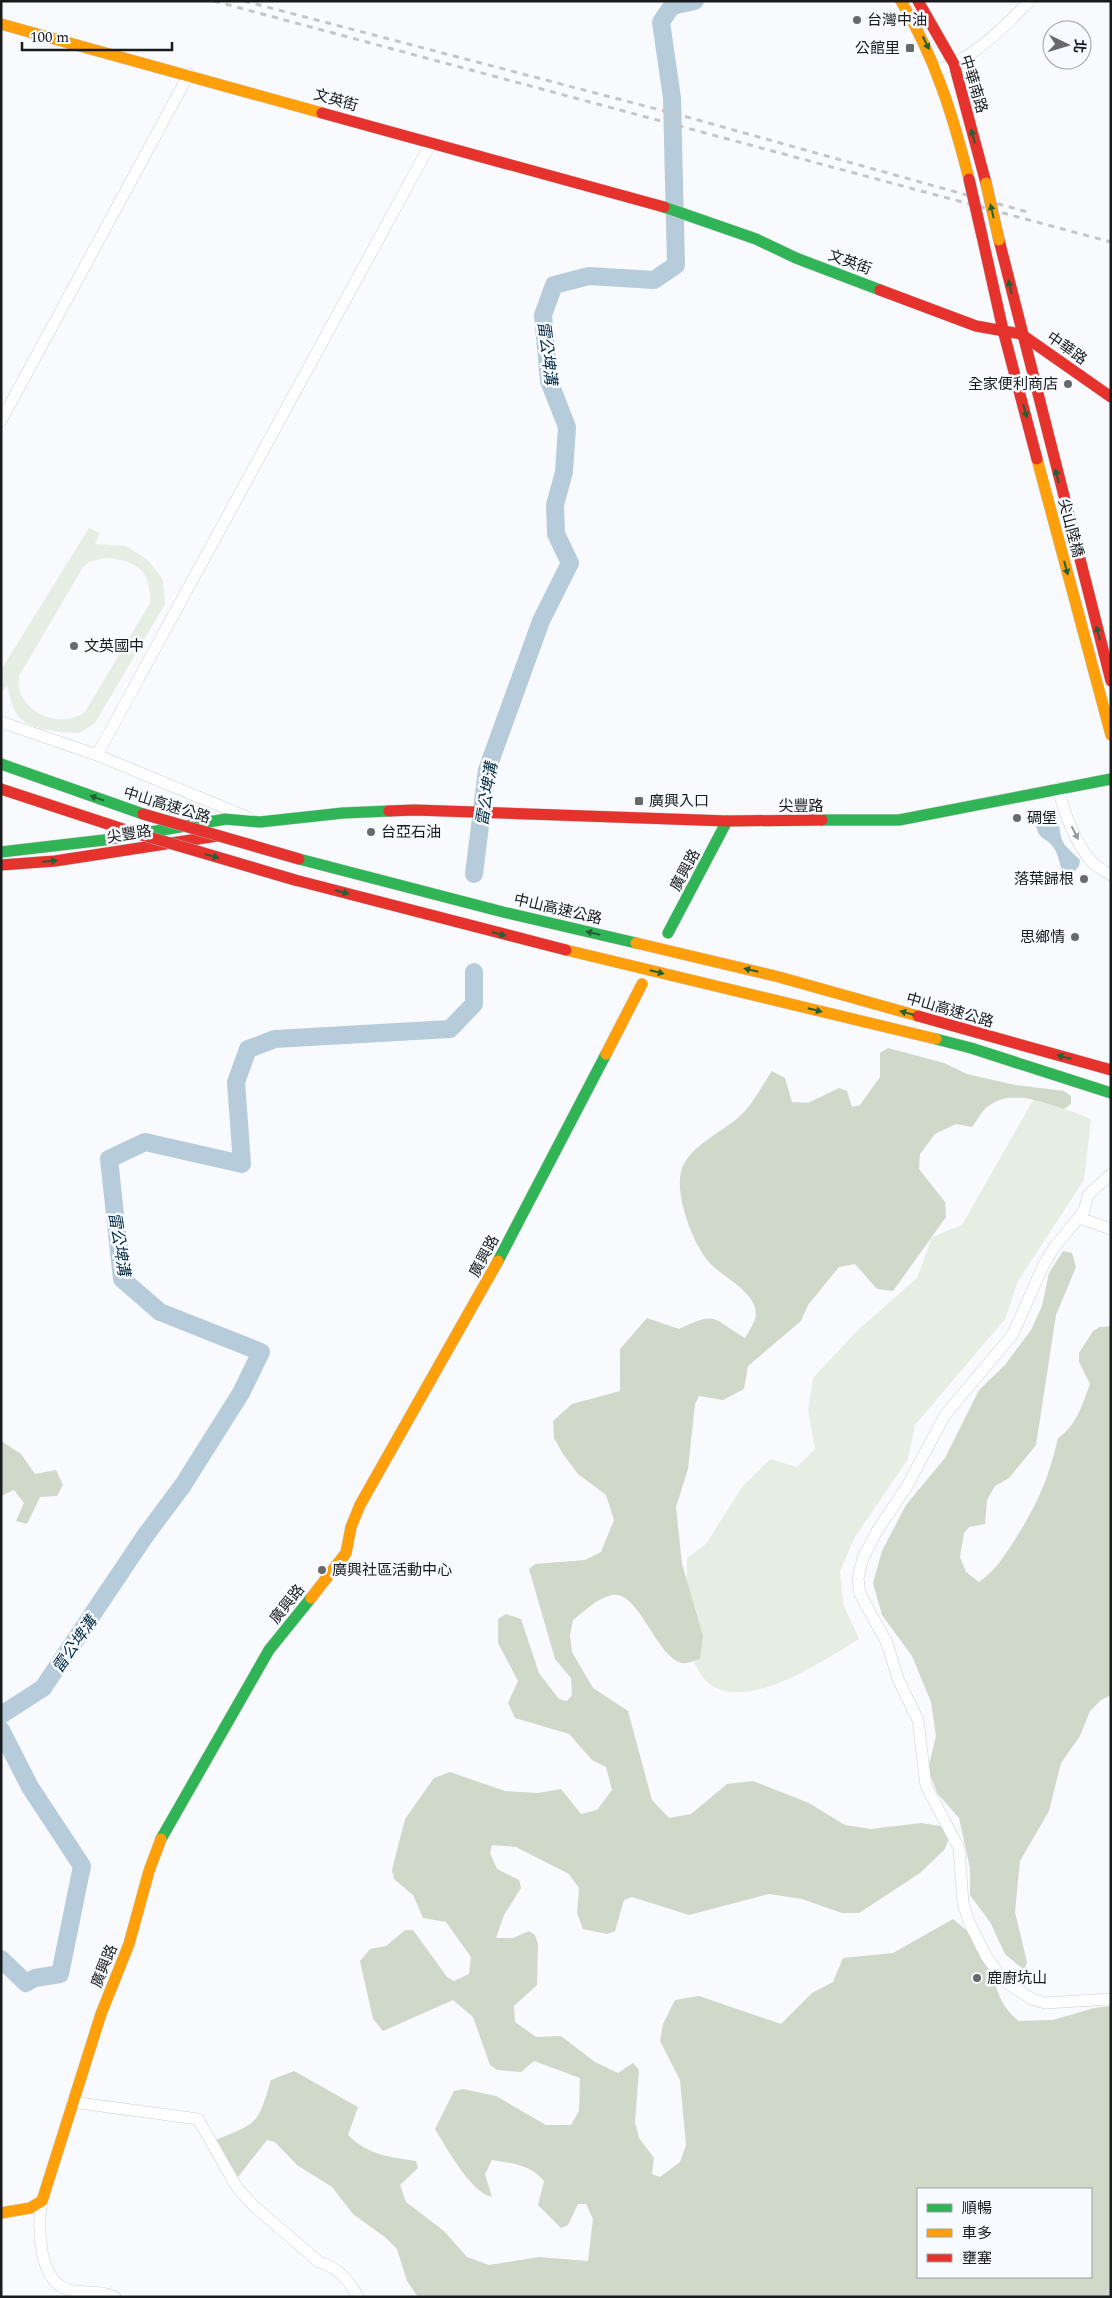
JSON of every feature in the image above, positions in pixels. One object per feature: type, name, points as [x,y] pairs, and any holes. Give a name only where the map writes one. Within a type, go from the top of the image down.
[{"type":"main road","name":"中華南路","points":[[901,1],[924,38],[938,70],[969,179],[1003,330]]},
{"type":"main road","name":"中華南路","points":[[918,1],[954,64],[986,183],[1022,334]]},
{"type":"main road","name":"文英街","points":[[1,24],[189,74],[431,143],[663,206],[756,239],[796,258],[976,326],[1003,330]]},
{"type":"main road","name":"中華路","points":[[1003,330],[1022,334],[1111,397]]},
{"type":"main road","name":"尖山陸橋","points":[[1003,330],[1111,735]]},
{"type":"main road","name":"尖山陸橋","points":[[1022,334],[1111,681]]},
{"type":"main road","name":"中山高速公路","points":[[1,764],[143,814],[299,859],[503,912],[779,977],[1111,1070]]},
{"type":"main road","name":"尖豐路","points":[[1,852],[104,840],[226,819],[260,822],[343,813],[415,810],[727,821],[899,820],[1111,779]]},
{"type":"main road","name":"中山高速公路","points":[[1,789],[132,832],[295,880],[514,938],[971,1048],[1111,1093]]},
{"type":"main road","name":"廣興路","points":[[668,932],[727,821]]},
{"type":"main road","name":"尖豐路","points":[[1,865],[56,861],[236,833],[260,822]]},
{"type":"main road","name":"廣興路","points":[[42,2201],[72,2102],[101,2014],[129,1944],[149,1871],[163,1833],[269,1650],[346,1553],[351,1527],[360,1505],[496,1266],[642,984]]},
{"type":"main road","points":[[1,2213],[30,2208],[42,2201]]},
{"type":"street","points":[[938,70],[954,64],[982,47],[1030,1]]},
{"type":"street","points":[[1,421],[189,74]]},
{"type":"street","points":[[97,755],[431,143]]},
{"type":"street","points":[[1,722],[97,755],[260,822]]},
{"type":"street","points":[[1058,788],[1062,806],[1076,836],[1092,862],[1111,875]]},
{"type":"street","points":[[1111,1174],[1088,1195],[1084,1211],[1053,1249],[1042,1266],[1013,1334],[945,1415],[907,1486],[877,1531],[863,1558],[858,1578],[860,1594],[887,1643],[898,1680],[918,1720],[926,1786],[959,1848],[963,1903],[969,1922],[986,1956],[1005,1982],[1032,1999],[1046,2003],[1111,1999]]},
{"type":"street","points":[[1079,1218],[1111,1229]]},
{"type":"street","points":[[72,2102],[198,2119],[238,2189],[319,2262],[327,2264],[346,2280],[358,2297]]},
{"type":"street","points":[[42,2201],[38,2219],[41,2252],[53,2276],[62,2287],[71,2290],[102,2291],[115,2297]]},
{"type":"shaded area","points":[[89,528],[100,533],[95,544],[126,546],[148,560],[163,580],[165,604],[95,723],[79,733],[44,729],[27,723],[20,718],[15,711],[7,685],[1,693],[1,670]],"holes":[[[105,558],[116,559],[140,568],[148,582],[150,603],[85,712],[77,717],[68,719],[50,718],[41,714],[26,703],[21,695],[19,676],[83,567],[89,562]]]},
{"type":"shaded area","points":[[1035,1097],[1091,1119],[1084,1180],[1018,1281],[1005,1319],[915,1425],[908,1459],[855,1537],[840,1571],[843,1604],[859,1639],[799,1674],[775,1684],[752,1691],[730,1692],[711,1685],[697,1668],[690,1644],[687,1614],[687,1558],[706,1544],[742,1487],[770,1459],[797,1467],[815,1449],[808,1410],[813,1378],[858,1330],[917,1278],[932,1237],[962,1225]]},
{"type":"green space","points":[[888,1048],[944,1063],[967,1074],[1015,1085],[1064,1091],[1071,1096],[1071,1104],[1064,1109],[1024,1098],[1004,1099],[986,1108],[972,1127],[956,1124],[935,1134],[920,1154],[919,1169],[945,1202],[946,1217],[893,1291],[877,1289],[855,1264],[839,1267],[808,1305],[801,1321],[748,1366],[744,1389],[723,1400],[699,1396],[695,1404],[688,1469],[676,1507],[682,1564],[703,1636],[700,1659],[682,1663],[673,1658],[664,1649],[631,1603],[622,1596],[612,1595],[591,1605],[573,1620],[570,1635],[572,1652],[593,1688],[628,1711],[652,1800],[669,1818],[691,1814],[727,1784],[753,1781],[809,1803],[845,1825],[871,1829],[921,1823],[946,1827],[950,1834],[945,1849],[920,1873],[859,1913],[842,1913],[802,1899],[769,1894],[689,1915],[632,1897],[624,1900],[615,1931],[607,1934],[583,1929],[577,1913],[579,1888],[569,1874],[516,1847],[492,1845],[490,1853],[497,1869],[519,1880],[521,1888],[504,1915],[496,1938],[513,1938],[529,1931],[535,1935],[538,1944],[537,1985],[514,2006],[515,2022],[536,2037],[561,2036],[595,2062],[618,2073],[633,2063],[639,2070],[635,2122],[639,2138],[654,2158],[652,2174],[660,2177],[680,2162],[686,2145],[680,2080],[660,2041],[663,2024],[675,2000],[699,1996],[781,2024],[812,1993],[833,1982],[843,1958],[893,1953],[953,1919],[972,1935],[995,1970],[998,1992],[1004,2005],[1019,2021],[1053,2020],[1094,2008],[1111,2006],[1111,2297],[418,2297],[407,2281],[397,2249],[386,2238],[353,2214],[332,2187],[297,2165],[275,2142],[267,2140],[238,2177],[213,2141],[247,2126],[253,2121],[262,2107],[271,2080],[294,2071],[358,2107],[348,2135],[356,2142],[379,2154],[416,2161],[418,2168],[400,2185],[406,2202],[444,2231],[467,2257],[489,2265],[539,2257],[588,2261],[593,2219],[586,2204],[578,2204],[568,2225],[561,2228],[538,2205],[544,2181],[539,2176],[527,2168],[492,2160],[485,2174],[492,2197],[484,2194],[460,2168],[435,2129],[454,2091],[463,2089],[496,2096],[546,2125],[571,2125],[579,2111],[580,2078],[534,2061],[521,2072],[497,2070],[490,2065],[473,2017],[453,2000],[383,2031],[373,2019],[360,1961],[370,1949],[386,1946],[405,1930],[413,1930],[447,1977],[454,1981],[469,1974],[471,1957],[446,1922],[423,1918],[413,1895],[394,1879],[392,1870],[405,1819],[434,1778],[450,1772],[505,1791],[538,1793],[561,1789],[581,1814],[597,1810],[612,1790],[606,1767],[592,1760],[569,1734],[515,1718],[508,1703],[518,1681],[498,1643],[498,1619],[506,1614],[521,1619],[539,1673],[559,1699],[567,1701],[572,1695],[571,1678],[555,1659],[529,1569],[535,1564],[585,1560],[601,1552],[614,1520],[606,1495],[578,1474],[563,1454],[554,1438],[553,1421],[572,1404],[620,1391],[620,1349],[647,1318],[679,1329],[708,1318],[714,1319],[745,1338],[752,1326],[756,1314],[750,1298],[708,1261],[691,1231],[683,1206],[680,1182],[681,1172],[691,1154],[744,1112],[772,1071],[785,1078],[792,1102],[808,1103],[839,1088],[847,1091],[852,1107],[860,1105],[880,1077],[880,1053]]},
{"type":"green space","points":[[1063,1251],[1072,1253],[1076,1267],[1056,1315],[1036,1445],[1009,1478],[995,1486],[987,1500],[985,1524],[969,1527],[964,1533],[960,1557],[966,1572],[979,1582],[994,1569],[1010,1547],[1041,1492],[1058,1438],[1070,1428],[1082,1407],[1090,1384],[1079,1362],[1079,1353],[1093,1331],[1100,1327],[1111,1326],[1111,1695],[1101,1700],[1090,1711],[1080,1736],[1061,1763],[1049,1811],[1020,1861],[1015,1912],[1027,1962],[1024,1970],[1005,1954],[990,1922],[970,1895],[970,1868],[959,1818],[937,1793],[928,1769],[936,1736],[931,1702],[912,1656],[882,1615],[873,1583],[882,1551],[906,1505],[945,1458],[979,1390],[1005,1365],[1031,1330],[1042,1306],[1049,1273]]},
{"type":"green space","points":[[1,1441],[21,1454],[35,1474],[56,1470],[63,1485],[57,1496],[40,1497],[27,1524],[16,1521],[24,1503],[14,1490],[1,1496]]},
{"type":"water","points":[[1043,815],[1055,819],[1065,845],[1080,860],[1079,866],[1073,873],[1062,871],[1054,848],[1038,832],[1036,822]]},
{"type":"waterway","name":"雷公埤溝","points":[[474,874],[487,770],[541,621],[570,563],[556,534],[555,505],[564,472],[567,427],[549,381],[543,315],[554,285],[589,276],[654,280],[676,265],[672,98],[661,22],[672,6],[695,1]]},
{"type":"waterway","name":"雷公埤溝","points":[[1,1715],[43,1688],[145,1536],[183,1485],[241,1393],[261,1352],[160,1312],[122,1279],[109,1159],[145,1142],[242,1164],[236,1082],[248,1049],[275,1039],[450,1029],[474,1004],[474,972]]},
{"type":"waterway","name":"雷公埤溝","points":[[1,1730],[30,1787],[82,1866],[60,1974],[35,1978],[26,1983],[1,1959]]},
{"type":"railway","points":[[214,1],[1111,242]]},
{"type":"railway","points":[[244,1],[687,117],[1031,213]]},
{"type":"traffic: fast","points":[[664,207],[756,239],[796,258],[880,290]]},
{"type":"traffic: fast","points":[[1,764],[143,814]]},
{"type":"traffic: fast","points":[[822,820],[899,820],[1111,779]]},
{"type":"traffic: fast","points":[[1,852],[104,840],[226,819],[260,822],[343,813],[389,811]]},
{"type":"traffic: fast","points":[[668,933],[727,821]]},
{"type":"traffic: fast","points":[[299,859],[503,912],[636,943]]},
{"type":"traffic: fast","points":[[936,1039],[971,1048],[1111,1093]]},
{"type":"traffic: fast","points":[[498,1261],[606,1054]]},
{"type":"traffic: fast","points":[[161,1839],[269,1650],[311,1598]]},
{"type":"traffic: slow","points":[[901,1],[924,44],[942,87],[969,179]]},
{"type":"traffic: slow","points":[[1,24],[322,113]]},
{"type":"traffic: slow","points":[[986,183],[999,240]]},
{"type":"traffic: slow","points":[[1037,459],[1111,735]]},
{"type":"traffic: slow","points":[[636,943],[779,977],[918,1016]]},
{"type":"traffic: slow","points":[[566,950],[936,1039]]},
{"type":"traffic: slow","points":[[606,1054],[642,984]]},
{"type":"traffic: slow","points":[[311,1598],[346,1553],[351,1527],[360,1505],[498,1261]]},
{"type":"traffic: slow","points":[[1,2213],[30,2208],[42,2201],[101,2014],[129,1944],[149,1871],[161,1839]]},
{"type":"traffic: jam","points":[[918,1],[954,64],[986,183]]},
{"type":"traffic: jam","points":[[322,113],[664,207]]},
{"type":"traffic: jam","points":[[969,179],[982,236]]},
{"type":"traffic: jam","points":[[982,236],[1003,330],[1037,459]]},
{"type":"traffic: jam","points":[[999,240],[1111,681]]},
{"type":"traffic: jam","points":[[880,290],[976,326],[1021,334],[1111,397]]},
{"type":"traffic: jam","points":[[1,789],[132,832]]},
{"type":"traffic: jam","points":[[389,811],[415,810],[727,821],[822,820]]},
{"type":"traffic: jam","points":[[143,814],[299,859]]},
{"type":"traffic: jam","points":[[132,832],[295,880]]},
{"type":"traffic: jam","points":[[1,865],[55,861],[217,836]]},
{"type":"traffic: jam","points":[[295,880],[566,950]]},
{"type":"traffic: jam","points":[[918,1016],[1111,1070]]},
{"type":"place","name":"台灣中油","points":[[857,20]]},
{"type":"place","name":"公館里","points":[[910,48]]},
{"type":"place","name":"全家便利商店","points":[[1068,384]]},
{"type":"place","name":"文英國中","points":[[74,646]]},
{"type":"place","name":"廣興入口","points":[[639,801]]},
{"type":"place","name":"碉堡","points":[[1017,818]]},
{"type":"place","name":"台亞石油","points":[[371,832]]},
{"type":"place","name":"落葉歸根","points":[[1084,879]]},
{"type":"place","name":"思鄉情","points":[[1075,937]]},
{"type":"place","name":"廣興社區活動中心","points":[[322,1570]]},
{"type":"place","name":"鹿廚坑山","points":[[977,1978]]}]
